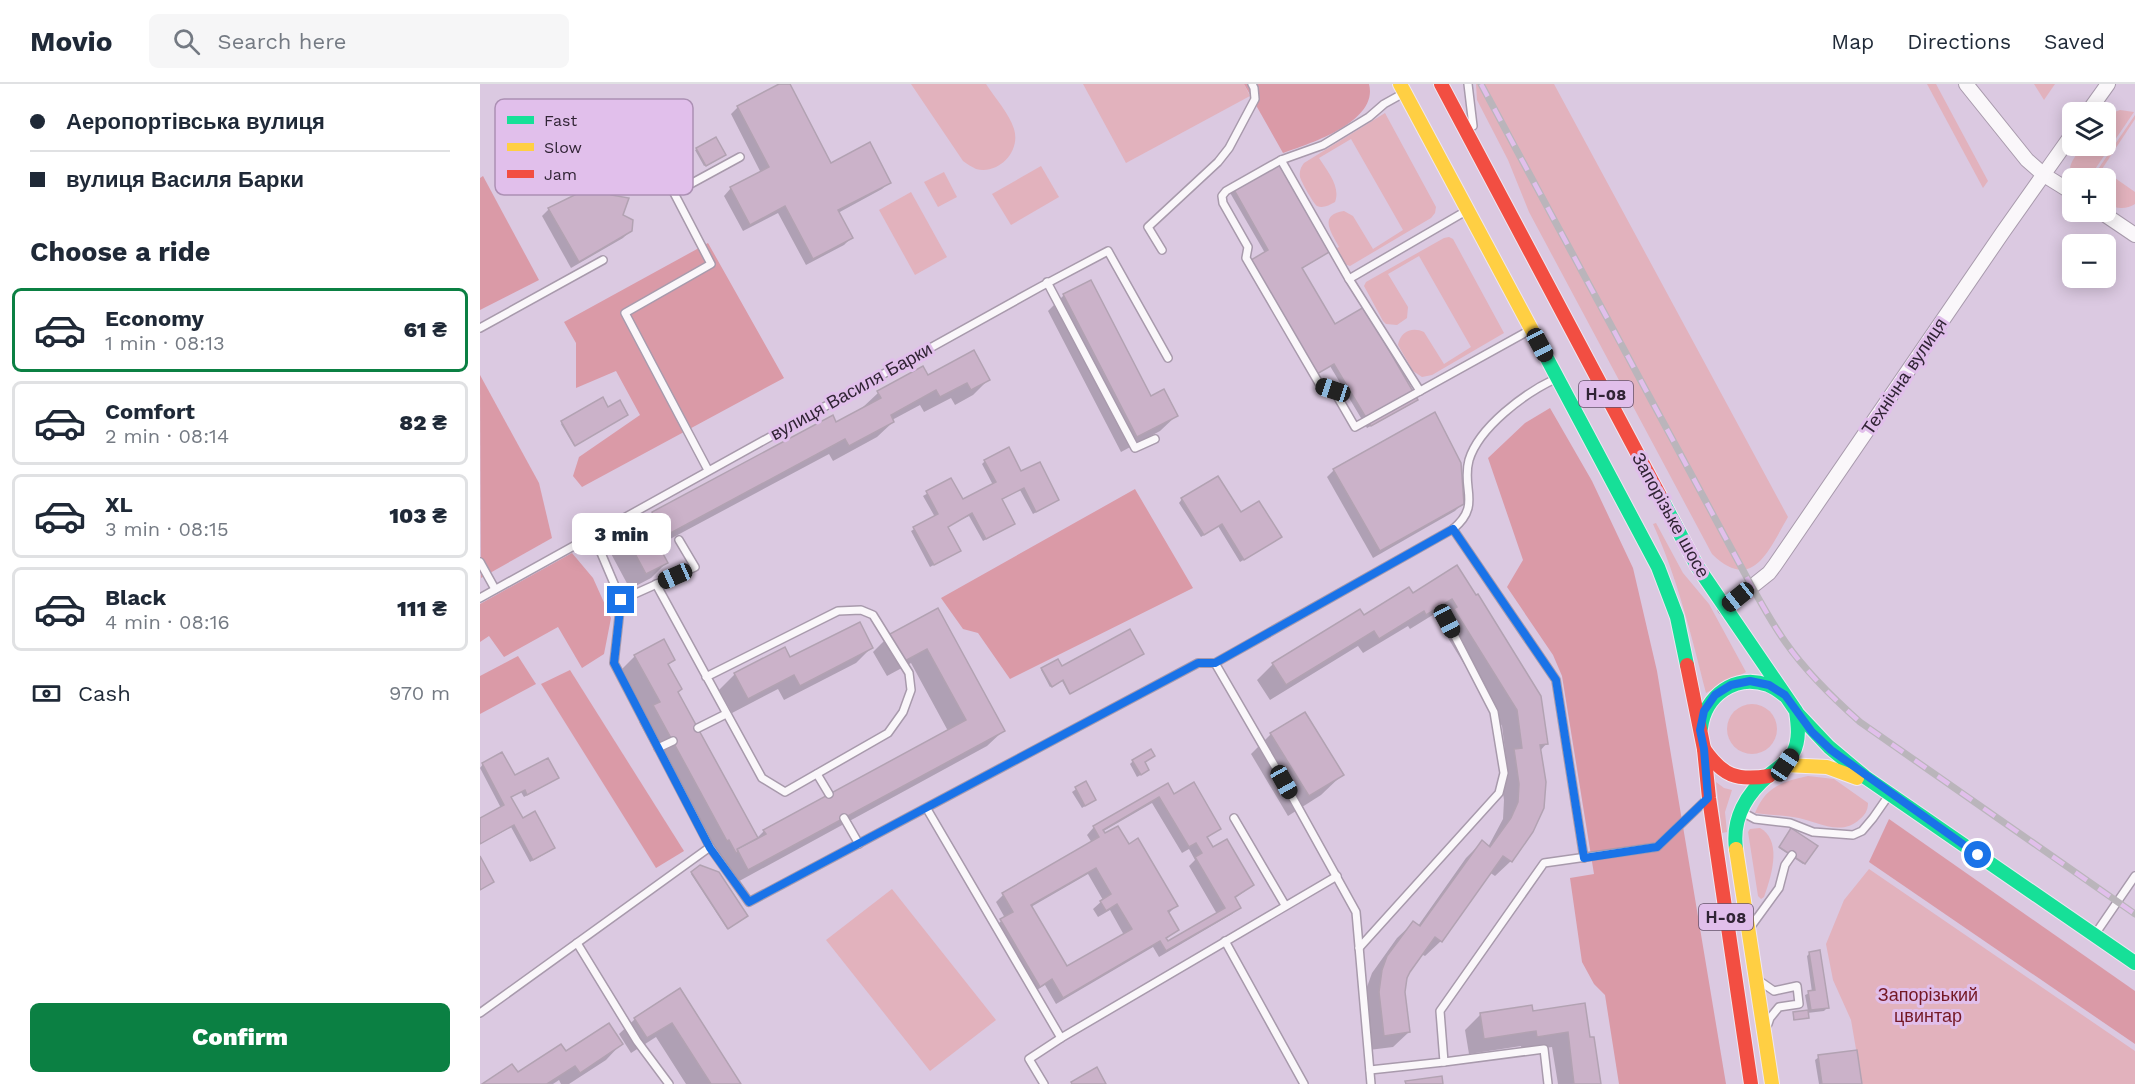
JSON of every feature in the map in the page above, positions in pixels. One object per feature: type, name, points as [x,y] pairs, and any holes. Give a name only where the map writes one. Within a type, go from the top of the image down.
[{"type":"main road","name":"Запорізьке шосе","points":[[1441,84],[1697,566],[1812,732],[1831,750],[1890,794]]},
{"type":"main road","name":"Запорізьке шосе","points":[[1403,88],[1658,567],[1677,617],[1704,749],[1708,798],[1751,1084]]},
{"type":"main road","points":[[1700,730],[1704,711],[1715,695],[1731,685],[1750,681],[1769,685],[1785,695]]},
{"type":"main road","name":"Н-08","points":[[1772,1084],[1734,835],[1740,811],[1752,791],[1785,765],[1796,749],[1799,730],[1796,711]]},
{"type":"main road","name":"Н-08","points":[[1704,749],[1715,765],[1731,776],[1750,780],[1769,776]]},
{"type":"main road","points":[[1785,765],[1813,766],[1839,771],[1890,794],[2135,963]]},
{"type":"street","points":[[1966,84],[2027,160],[2044,175],[2062,186]]},
{"type":"street","points":[[2095,102],[2108,84]]},
{"type":"street","name":"Технічна вулиця","points":[[1725,608],[1769,573],[1775,565],[2062,150]]},
{"type":"street","points":[[2116,222],[2135,235]]},
{"type":"lane","points":[[1162,250],[1148,227],[1218,162],[1229,148],[1255,99],[1252,84]]},
{"type":"lane","points":[[1468,84],[1469,106],[1477,149]]},
{"type":"lane","points":[[1403,88],[1369,117],[1323,145],[1281,160],[1226,190],[1222,196],[1223,203],[1248,247],[1246,258],[1320,385],[1333,390],[1355,427],[1532,329]]},
{"type":"lane","points":[[693,183],[740,157]]},
{"type":"lane","points":[[1281,160],[1349,279],[1420,391]]},
{"type":"lane","points":[[675,195],[711,264],[625,314],[708,470]]},
{"type":"lane","points":[[1349,279],[1468,210]]},
{"type":"lane","name":"вулиця Василя Барки","points":[[480,598],[1108,250],[1168,358]]},
{"type":"lane","points":[[480,328],[603,260]]},
{"type":"lane","points":[[1047,282],[1135,448],[1155,439]]},
{"type":"lane","points":[[594,534],[621,600],[614,663],[710,848],[749,902],[1198,663],[1215,663],[1453,529],[1463,521],[1469,509],[1469,462],[1478,442],[1490,426],[1538,387],[1558,378]]},
{"type":"lane","points":[[1453,529],[1556,680],[1584,858]]},
{"type":"lane","points":[[621,600],[694,567],[679,540]]},
{"type":"lane","points":[[480,562],[495,590]]},
{"type":"lane","points":[[656,584],[681,631],[726,714],[762,778],[785,792],[888,732],[903,712],[911,690],[909,673],[873,615],[861,610],[838,611],[706,677]]},
{"type":"lane","points":[[1359,948],[1499,793],[1504,773],[1494,712],[1447,621]]},
{"type":"lane","points":[[1215,663],[1356,912],[1371,1084]]},
{"type":"lane","points":[[698,728],[726,714]]},
{"type":"lane","points":[[658,748],[673,741]]},
{"type":"lane","points":[[817,774],[829,794]]},
{"type":"lane","points":[[1740,811],[1755,819],[1790,823],[1813,832],[1853,835],[1862,831],[1890,794]]},
{"type":"lane","points":[[1444,1062],[1440,1011],[1544,863],[1657,847],[1708,798]]},
{"type":"lane","points":[[927,809],[1061,1038]]},
{"type":"lane","points":[[844,818],[859,844]]},
{"type":"lane","points":[[1234,818],[1285,905]]},
{"type":"lane","points":[[1805,838],[1813,832]]},
{"type":"lane","points":[[480,1013],[710,848]]},
{"type":"lane","points":[[1748,930],[1779,888],[1785,865],[1792,855]]},
{"type":"lane","points":[[1044,1084],[1029,1059],[1337,876]]},
{"type":"lane","points":[[2094,935],[2135,876]]},
{"type":"lane","points":[[1225,941],[1304,1084]]},
{"type":"lane","points":[[577,943],[637,1041],[669,1084]]},
{"type":"lane","points":[[1755,974],[1763,984],[1774,991],[1797,986],[1799,1004],[1779,1007],[1770,1018],[1764,1035]]},
{"type":"lane","points":[[1370,1070],[1544,1049],[1548,1084]]},
{"type":"green space","points":[[911,84],[986,84],[1005,111],[1014,129],[1014,145],[1006,160],[1000,165],[985,170],[976,169],[963,161]]},
{"type":"green space","points":[[1083,84],[1244,84],[1250,96],[1126,163]]},
{"type":"green space","points":[[1476,84],[1554,84],[1788,517],[1774,542],[1758,563],[1738,570],[1726,565],[1712,554],[1529,212],[1508,160],[1477,100]]},
{"type":"green space","points":[[1927,84],[1936,84],[1988,181],[1983,188]]},
{"type":"green space","points":[[2034,84],[2055,84],[2044,100]]},
{"type":"green space","points":[[2116,111],[2134,112],[2116,138]]},
{"type":"green space","points":[[1385,113],[1436,207],[1435,213],[1431,218],[1350,266],[1344,264],[1335,249],[1339,247],[1329,225],[1331,216],[1344,211],[1353,216],[1373,249],[1403,230],[1351,139],[1319,158],[1335,184],[1335,202],[1324,207],[1317,206],[1300,177],[1300,171],[1304,163]]},
{"type":"green space","points":[[2135,115],[2135,119],[2116,148],[2116,143]]},
{"type":"green space","points":[[2076,156],[2104,156],[2096,168],[2070,168]]},
{"type":"green space","points":[[2107,156],[2111,156],[2103,168],[2099,168]]},
{"type":"green space","points":[[1041,166],[1059,197],[1011,225],[992,194]]},
{"type":"green space","points":[[944,172],[957,197],[938,207],[924,182]]},
{"type":"green space","points":[[2116,179],[2135,192],[2135,204],[2117,208]]},
{"type":"green space","points":[[911,192],[947,257],[915,275],[879,210]]},
{"type":"green space","points":[[1449,237],[1453,239],[1504,333],[1432,375],[1422,377],[1413,371],[1398,345],[1399,340],[1407,331],[1424,332],[1444,364],[1471,347],[1419,256],[1388,274],[1408,307],[1407,318],[1397,325],[1386,324],[1383,321],[1364,286],[1366,282]]},
{"type":"green space","points":[[1656,523],[1683,573],[1709,604],[1746,672],[1706,693],[1677,587],[1653,524]]},
{"type":"green space","points":[[1752,704],[1761,706],[1772,715],[1777,729],[1775,738],[1766,749],[1752,754],[1743,752],[1732,743],[1727,729],[1729,720],[1738,709]]},
{"type":"green space","points":[[1808,776],[1834,779],[1868,803],[1865,814],[1852,824],[1836,828],[1793,817],[1755,813],[1770,791],[1783,783]]},
{"type":"green space","points":[[1716,782],[1732,790],[1725,812],[1727,832],[1722,833]]},
{"type":"green space","points":[[1760,828],[1767,834],[1773,850],[1770,880],[1764,897],[1761,899],[1758,896],[1748,832],[1750,829]]},
{"type":"green space","name":"Запорізький цвинтар","points":[[1869,869],[2135,1051],[2135,1084],[1862,1084],[1851,1020],[1833,980],[1826,944],[1844,900]]},
{"type":"green space","points":[[892,889],[996,1020],[930,1071],[826,940]]},
{"type":"shaded area","points":[[1244,84],[1369,84],[1369,98],[1363,110],[1340,129],[1283,153]]},
{"type":"shaded area","points":[[483,176],[539,280],[480,310],[480,178]]},
{"type":"shaded area","points":[[708,243],[784,378],[582,487],[573,476],[579,457],[640,415],[616,371],[576,388],[576,343],[564,322]]},
{"type":"shaded area","points":[[480,375],[539,483],[552,538],[481,578]]},
{"type":"shaded area","points":[[1550,408],[1592,481],[1633,568],[1657,671],[1726,1084],[1619,1084],[1605,995],[1594,984],[1582,962],[1570,878],[1594,874],[1562,676],[1553,655],[1507,587],[1523,560],[1488,458],[1525,423]]},
{"type":"shaded area","points":[[1135,489],[1193,588],[1010,679],[978,633],[963,629],[941,598]]},
{"type":"shaded area","points":[[572,553],[593,578],[611,618],[604,654],[582,668],[558,627],[504,657],[489,636],[480,642],[480,604]]},
{"type":"shaded area","points":[[518,656],[536,684],[480,714],[480,676]]},
{"type":"shaded area","points":[[570,670],[684,851],[656,868],[541,684]]},
{"type":"shaded area","points":[[1889,819],[2135,991],[2135,1044],[1869,862]]},
{"type":"building","points":[[779,84],[790,84],[831,163],[870,142],[891,183],[838,210],[853,238],[813,259],[785,206],[750,225],[730,187],[769,167],[737,106]]},
{"type":"building","points":[[716,137],[726,155],[706,166],[696,148]]},
{"type":"building","points":[[1277,159],[1331,251],[1302,268],[1335,324],[1364,307],[1418,400],[1371,426],[1334,364],[1317,374],[1251,260],[1268,250],[1232,186]]},
{"type":"building","points":[[574,195],[611,195],[629,198],[623,215],[633,220],[632,231],[579,262],[548,208]]},
{"type":"building","points":[[1091,280],[1151,396],[1164,389],[1178,416],[1137,437],[1063,294]]},
{"type":"building","points":[[974,350],[990,380],[971,390],[967,383],[940,397],[936,390],[891,415],[894,422],[849,446],[845,439],[665,536],[662,533],[654,537],[668,563],[646,574],[623,531],[653,515],[652,512],[833,415],[836,422],[881,398],[877,391],[923,366],[928,375]]},
{"type":"building","points":[[603,397],[608,407],[620,400],[628,415],[575,446],[561,421]]},
{"type":"building","points":[[1435,412],[1461,463],[1464,504],[1380,551],[1333,469]]},
{"type":"building","points":[[1009,447],[1021,471],[1040,462],[1059,500],[1036,512],[1024,488],[1002,499],[1015,524],[986,539],[972,513],[948,527],[961,551],[934,565],[913,527],[938,514],[926,491],[951,478],[963,499],[996,482],[984,460]]},
{"type":"building","points":[[1218,476],[1241,512],[1259,501],[1282,537],[1244,560],[1222,524],[1204,535],[1181,498]]},
{"type":"building","points":[[1457,565],[1476,595],[1478,594],[1541,696],[1548,744],[1540,745],[1546,782],[1544,808],[1533,832],[1512,862],[1503,856],[1442,942],[1435,937],[1410,972],[1405,992],[1410,1032],[1384,1036],[1379,992],[1382,970],[1387,956],[1413,921],[1420,926],[1482,840],[1490,847],[1511,818],[1518,802],[1519,784],[1514,749],[1522,748],[1517,710],[1454,609],[1457,607],[1452,599],[1426,615],[1424,611],[1379,639],[1374,631],[1286,685],[1272,663],[1360,609],[1364,615],[1409,587],[1413,593]]},
{"type":"building","points":[[938,608],[1005,731],[748,870],[737,849],[766,834],[763,830],[966,720],[927,649],[903,662],[888,635]]},
{"type":"building","points":[[860,622],[873,648],[800,686],[794,675],[748,699],[734,673],[785,647],[790,657]]},
{"type":"building","points":[[1130,629],[1144,654],[1070,694],[1063,680],[1052,687],[1041,668],[1058,659],[1062,666]]},
{"type":"building","points":[[664,639],[675,660],[668,664],[682,689],[678,692],[758,838],[737,849],[736,853],[729,840],[727,841],[653,705],[660,702],[634,655]]},
{"type":"building","points":[[1305,712],[1344,775],[1309,796],[1270,733]]},
{"type":"building","points":[[1151,749],[1155,756],[1145,762],[1149,770],[1141,775],[1132,760]]},
{"type":"building","points":[[502,752],[515,775],[548,758],[559,778],[527,795],[525,790],[511,797],[523,818],[535,811],[555,848],[533,860],[514,825],[480,844],[480,818],[504,805],[482,763]]},
{"type":"building","points":[[1086,781],[1096,800],[1085,806],[1075,787]]},
{"type":"building","points":[[1194,782],[1221,829],[1207,837],[1213,847],[1227,839],[1254,885],[1235,897],[1241,908],[1166,951],[1160,941],[1063,998],[1052,979],[1040,987],[1000,919],[1013,912],[1002,893],[1099,837],[1093,826],[1168,783],[1174,794]],"holes":[[[1159,797],[1189,847],[1196,843],[1202,853],[1195,857],[1225,908],[1168,941],[1166,938],[1179,930],[1168,911],[1178,906],[1138,838],[1129,844],[1118,826],[1105,833],[1103,830]],[[1096,868],[1111,894],[1100,901],[1106,911],[1117,904],[1132,929],[1067,966],[1031,905]]]},
{"type":"building","points":[[1791,828],[1818,846],[1805,864],[1779,847]]},
{"type":"building","points":[[480,856],[494,882],[480,890]]},
{"type":"building","points":[[700,865],[719,872],[748,916],[728,929],[691,872]]},
{"type":"building","points":[[1820,950],[1829,1008],[1811,1010],[1808,991],[1815,990],[1809,952]]},
{"type":"building","points":[[680,988],[741,1084],[711,1084],[672,1023],[647,1038],[634,1018]]},
{"type":"building","points":[[1585,1003],[1590,1037],[1594,1037],[1601,1084],[1574,1084],[1568,1032],[1537,1037],[1536,1031],[1484,1039],[1480,1013],[1532,1005],[1533,1011]]},
{"type":"building","points":[[1808,1010],[1809,1018],[1794,1020],[1793,1012]]},
{"type":"building","points":[[609,1023],[623,1044],[580,1073],[575,1066],[547,1084],[482,1084],[512,1064],[518,1072],[561,1044],[566,1051]]},
{"type":"building","points":[[1857,1050],[1862,1084],[1822,1084],[1818,1055]]},
{"type":"building","points":[[1097,1067],[1106,1084],[1072,1084],[1071,1082]]},
{"type":"building","points":[[1442,1076],[1443,1084],[1406,1084],[1405,1081]]},
{"type":"railway","points":[[1481,84],[1752,587],[1794,654],[1821,685],[1860,722],[2135,914]]},
{"type":"traffic: fast","points":[[1542,349],[1658,567],[1677,617],[1687,665]]},
{"type":"traffic: fast","points":[[1660,496],[1697,566],[1796,711],[1798,732],[1793,753],[1761,782],[1747,799],[1736,827],[1736,849]]},
{"type":"traffic: fast","points":[[1701,728],[1704,716],[1715,697],[1733,685],[1756,682],[1770,686],[1784,695]]},
{"type":"traffic: fast","points":[[1797,713],[1829,747],[1865,777],[2135,963]]},
{"type":"traffic: slow","points":[[1400,84],[1542,349]]},
{"type":"traffic: slow","points":[[1785,765],[1827,767],[1857,778]]},
{"type":"traffic: slow","points":[[1736,849],[1772,1084]]},
{"type":"traffic: jam","points":[[1441,84],[1660,496]]},
{"type":"traffic: jam","points":[[1687,665],[1704,749],[1709,798],[1751,1084]]},
{"type":"traffic: jam","points":[[1704,749],[1724,771],[1731,774],[1748,778],[1769,776]]},
{"type":"route","points":[[621,600],[614,663],[710,848],[749,902],[1198,663],[1215,663],[1453,529],[1556,680],[1584,858],[1657,847],[1708,798],[1700,730],[1704,711],[1715,695],[1731,685],[1750,681],[1769,685],[1785,695],[1812,732],[1831,750],[1978,855]]}]
